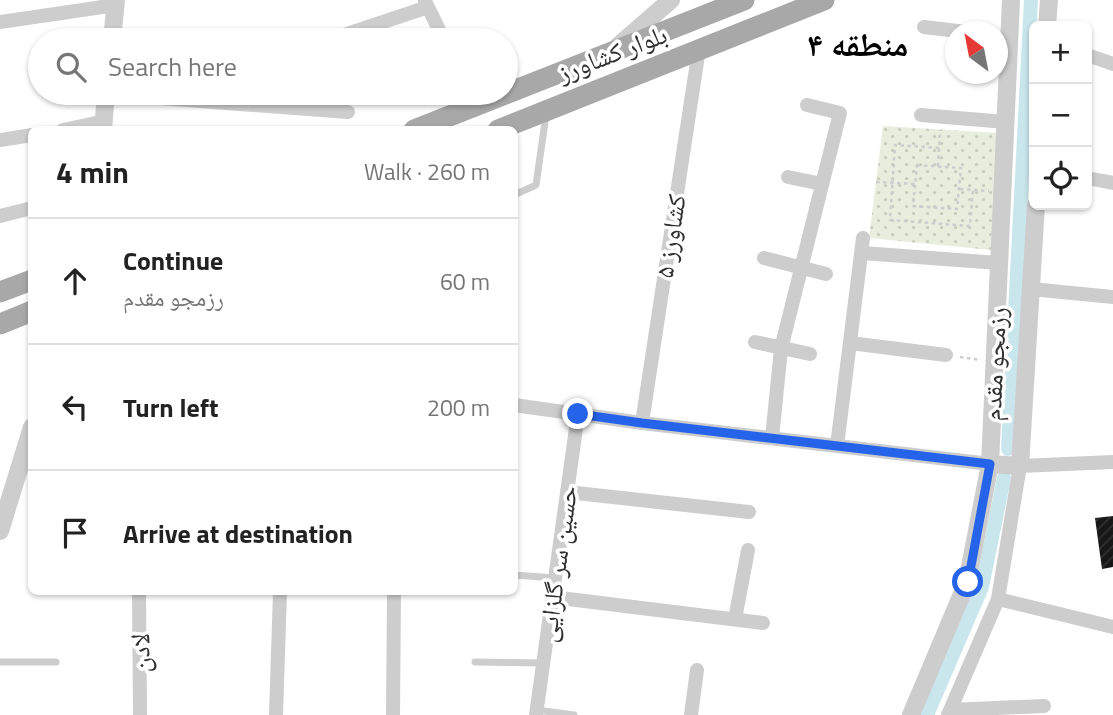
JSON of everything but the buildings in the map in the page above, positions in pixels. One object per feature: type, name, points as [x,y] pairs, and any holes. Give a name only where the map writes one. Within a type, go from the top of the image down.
[{"type":"main road","name":"بلوار کشاورز","points":[[518,83],[612,51],[744,0]]},
{"type":"main road","name":"بلوار کشاورز","points":[[507,126],[824,0]]},
{"type":"main road","name":"بلوار کشاورز","points":[[422,126],[462,105]]},
{"type":"main road","points":[[0,292],[28,282]]},
{"type":"main road","points":[[0,324],[28,313]]},
{"type":"street","points":[[612,51],[671,0]]},
{"type":"street","name":"رزمجو مقدم","points":[[1007,21],[1011,0]]},
{"type":"street","points":[[1047,21],[1049,0]]},
{"type":"street","points":[[0,22],[116,3],[113,28]]},
{"type":"street","points":[[362,28],[426,4],[438,28]]},
{"type":"street","points":[[923,27],[945,30]]},
{"type":"street","name":"کشاورز ۵","points":[[642,423],[699,49]]},
{"type":"street","points":[[1092,57],[1113,64]]},
{"type":"street","name":"رزمجو مقدم","points":[[911,715],[968,582],[990,464],[1006,122],[1005,84]]},
{"type":"street","points":[[104,125],[105,105]]},
{"type":"street","points":[[310,105],[348,112]]},
{"type":"street","points":[[772,438],[781,349],[840,113],[807,105]]},
{"type":"street","points":[[921,115],[1006,122]]},
{"type":"street","points":[[0,140],[28,136]]},
{"type":"street","points":[[788,177],[822,184]]},
{"type":"street","points":[[1092,179],[1113,183]]},
{"type":"street","points":[[0,216],[28,209]]},
{"type":"street","name":"رزمجو مقدم","points":[[949,712],[998,599],[1020,466],[1036,210]]},
{"type":"street","points":[[837,446],[862,246],[999,263]]},
{"type":"street","points":[[764,258],[826,274]]},
{"type":"street","points":[[1031,289],[1113,297]]},
{"type":"street","points":[[755,342],[810,354]]},
{"type":"street","points":[[850,343],[946,355]]},
{"type":"street","points":[[518,406],[990,464],[1020,466],[1113,462]]},
{"type":"street","name":"حسین سر گلزایی","points":[[536,713],[578,414]]},
{"type":"street","points":[[0,531],[28,440]]},
{"type":"street","points":[[567,492],[749,512]]},
{"type":"street","points":[[735,619],[748,550]]},
{"type":"street","name":"لادن","points":[[139,595],[141,715]]},
{"type":"street","points":[[276,715],[279,595]]},
{"type":"street","points":[[393,715],[394,595]]},
{"type":"street","points":[[552,597],[763,623]]},
{"type":"street","points":[[998,599],[1113,626]]},
{"type":"street","points":[[691,715],[697,670]]},
{"type":"street","points":[[949,712],[1044,706]]},
{"type":"lane","points":[[518,193],[536,185],[547,109]]},
{"type":"lane","points":[[518,575],[555,578]]},
{"type":"lane","points":[[0,662],[56,662]]},
{"type":"lane","points":[[475,662],[543,663]]},
{"type":"lane","points":[[536,713],[574,715]]},
{"type":"path","points":[[938,167],[941,117]]},
{"type":"path","points":[[939,148],[895,145],[890,220],[970,226],[973,190],[959,189]]},
{"type":"path","points":[[916,165],[961,168],[957,209],[913,206],[915,184],[916,165]]},
{"type":"path","points":[[876,182],[915,184]]},
{"type":"path","points":[[946,355],[995,362]]},
{"type":"green space","points":[[883,126],[998,133],[991,250],[869,238]]},
{"type":"waterway","points":[[1008,449],[1031,0]]},
{"type":"waterway","points":[[927,715],[982,587],[1004,478]]},
{"type":"district","name":"منطقه ۴","points":[[858,44]]},
{"type":"route","points":[[578,414],[990,464],[968,582]]}]
